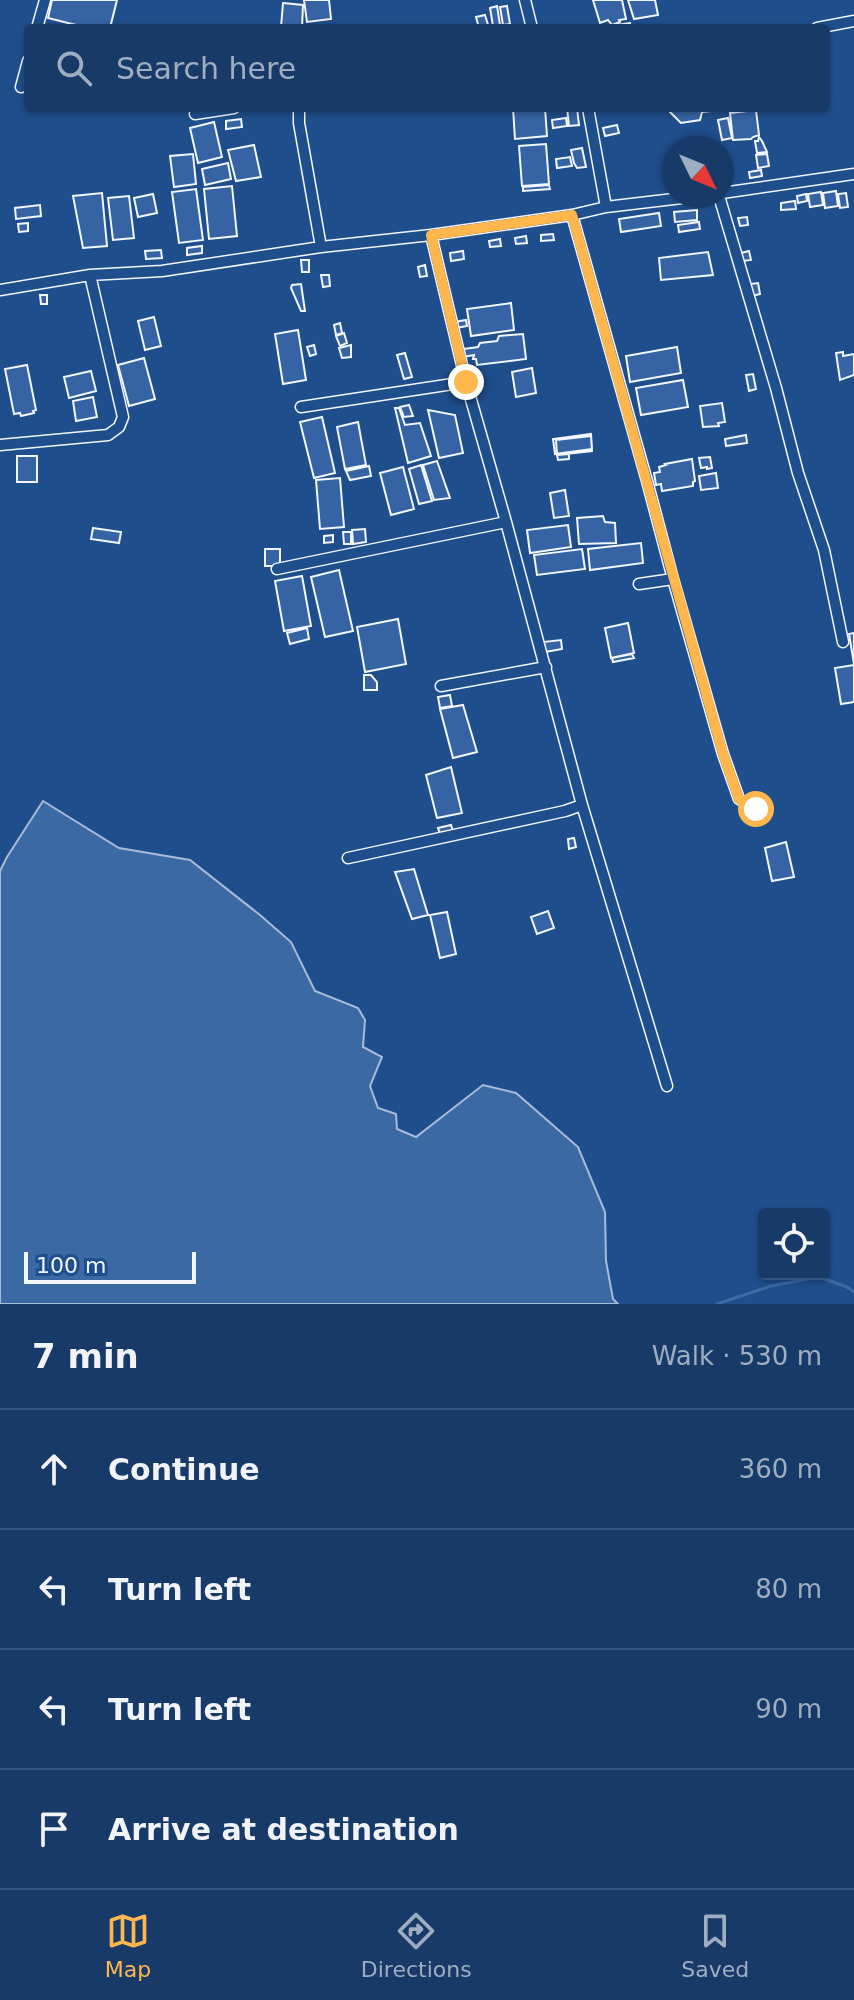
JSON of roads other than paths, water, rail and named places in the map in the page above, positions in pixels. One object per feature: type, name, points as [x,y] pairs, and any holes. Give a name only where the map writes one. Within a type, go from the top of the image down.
[{"type":"street","points":[[38,24],[45,0]]},
{"type":"street","points":[[525,0],[531,24]]},
{"type":"street","points":[[830,26],[854,21]]},
{"type":"street","points":[[21,87],[24,76]]},
{"type":"street","points":[[195,114],[208,112]]},
{"type":"street","points":[[299,112],[321,247]]},
{"type":"street","points":[[589,112],[606,207]]},
{"type":"street","points":[[734,192],[854,174]]},
{"type":"street","points":[[0,290],[90,275],[162,271],[321,247],[431,235],[662,200]]},
{"type":"street","points":[[724,208],[798,473],[824,550],[843,642]]},
{"type":"street","points":[[572,215],[723,754],[739,799],[756,809],[767,808]]},
{"type":"street","points":[[431,235],[466,382],[582,805],[667,1086]]},
{"type":"street","points":[[0,445],[108,435],[119,427],[123,417],[90,275]]},
{"type":"street","points":[[301,407],[466,382]]},
{"type":"street","points":[[277,569],[506,522]]},
{"type":"street","points":[[639,584],[673,579]]},
{"type":"street","points":[[441,686],[546,667]]},
{"type":"street","points":[[348,858],[582,805]]},
{"type":"water","points":[[43,801],[119,848],[190,860],[291,942],[315,991],[358,1008],[365,1020],[363,1047],[382,1057],[370,1086],[378,1108],[396,1114],[397,1129],[416,1137],[483,1085],[516,1093],[578,1147],[605,1212],[606,1261],[613,1299],[618,1304],[0,1304],[0,871]]},
{"type":"waterway","points":[[717,1304],[771,1286],[819,1277],[854,1292]]}]
